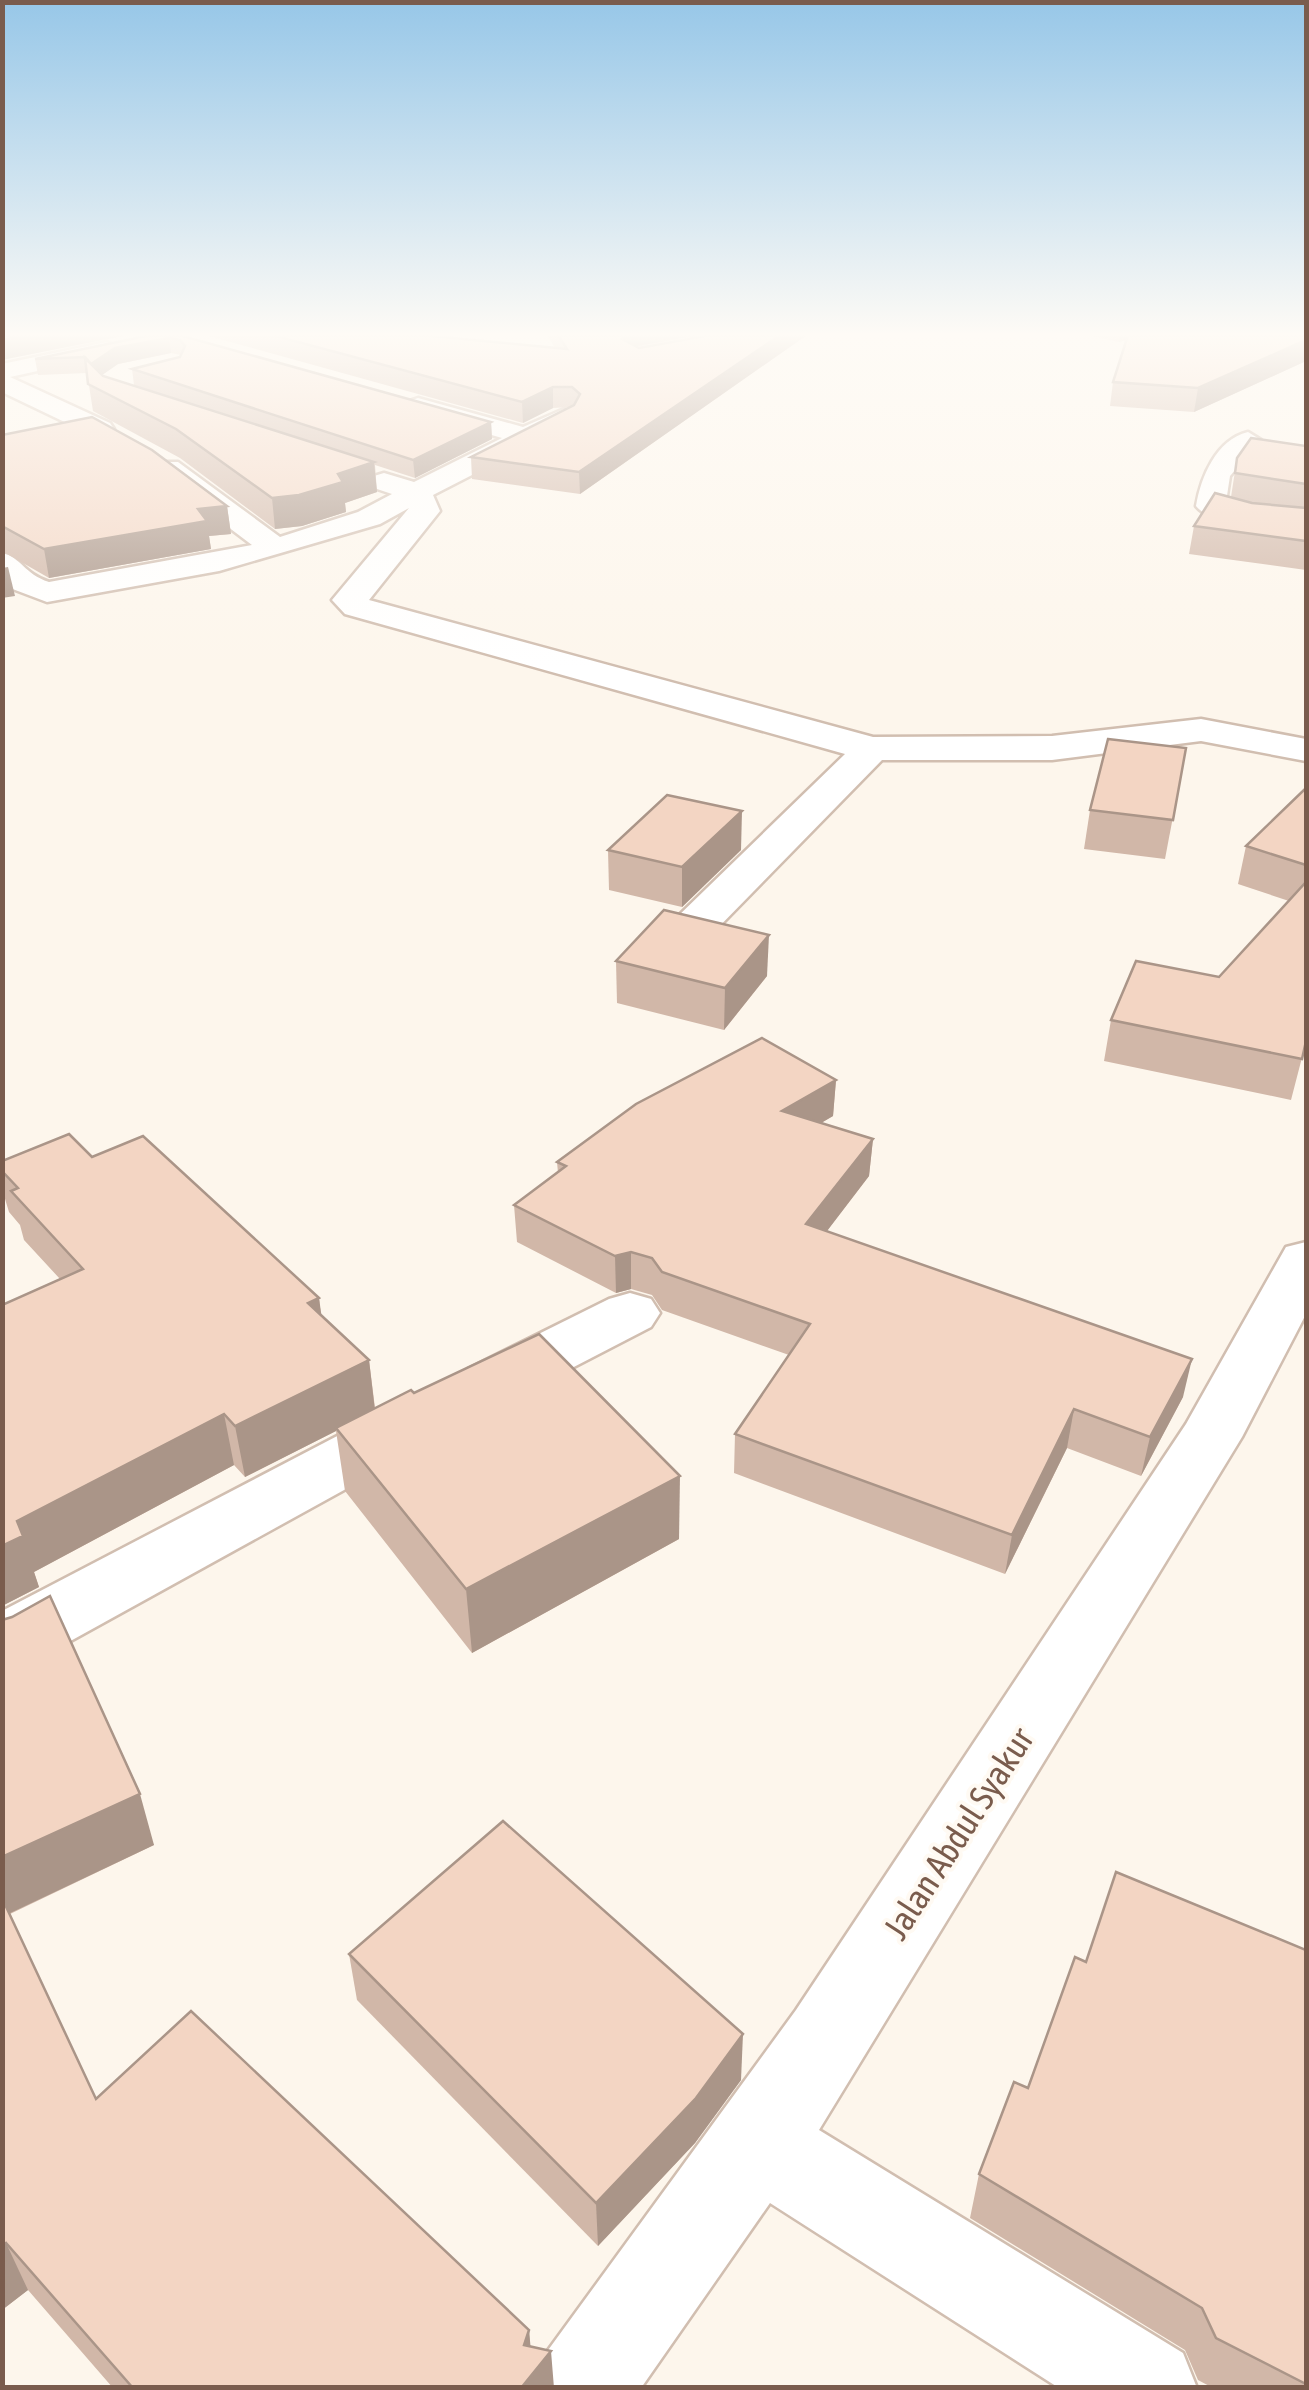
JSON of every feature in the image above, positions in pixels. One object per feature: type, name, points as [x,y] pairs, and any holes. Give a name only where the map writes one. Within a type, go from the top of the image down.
[{"type":"street","points":[[136,447],[276,548]]},
{"type":"street","points":[[2,562],[17,582],[47,592],[276,548],[369,518],[505,447]]},
{"type":"street","points":[[1242,447],[1216,474],[1211,506],[1224,512],[1306,524]]},
{"type":"street","points":[[360,474],[416,492],[426,511],[348,600],[357,607],[872,749],[1052,748],[1201,730],[1306,750]]},
{"type":"street","points":[[690,930],[872,749]]},
{"type":"street","name":"Jalan Abdul Syakur","points":[[580,2388],[756,2144],[1210,1438],[1306,1260]]},
{"type":"street","points":[[2,1645],[319,1471],[630,1314]]},
{"type":"street","points":[[756,2144],[952,2262],[1148,2388]]},
{"type":"building","points":[[2,447],[146,447],[227,506],[198,509],[207,521],[44,549],[2,526]]},
{"type":"building","points":[[200,447],[325,447],[374,462],[338,474],[343,482],[299,495],[272,498]]},
{"type":"building","points":[[371,447],[441,447],[413,460]]},
{"type":"building","points":[[492,447],[616,447],[579,472],[471,457]]},
{"type":"building","points":[[1245,447],[1306,447],[1306,484],[1235,473],[1237,458]]},
{"type":"building","points":[[1215,493],[1252,503],[1306,508],[1306,541],[1194,526]]},
{"type":"building","points":[[1108,739],[1186,748],[1173,820],[1090,810]]},
{"type":"building","points":[[1306,788],[1306,865],[1246,846]]},
{"type":"building","points":[[667,795],[742,811],[682,867],[608,850]]},
{"type":"building","points":[[1306,882],[1306,1041],[1302,1059],[1111,1020],[1136,961],[1219,977]]},
{"type":"building","points":[[664,910],[769,935],[725,988],[616,961]]},
{"type":"building","points":[[762,1038],[836,1080],[782,1111],[873,1139],[806,1224],[1192,1359],[1150,1437],[1074,1409],[1012,1535],[735,1434],[810,1324],[662,1272],[652,1258],[631,1252],[615,1256],[514,1205],[566,1166],[557,1162],[636,1104]]},
{"type":"building","points":[[69,1134],[92,1157],[143,1136],[319,1298],[308,1303],[369,1360],[235,1426],[224,1414],[17,1521],[23,1536],[2,1546],[2,1305],[83,1269],[11,1191],[18,1188],[2,1171],[2,1161]]},
{"type":"building","points":[[539,1334],[680,1476],[466,1589],[336,1428]]},
{"type":"building","points":[[50,1596],[140,1794],[2,1857],[2,1620]]},
{"type":"building","points":[[503,1821],[743,2034],[696,2098],[596,2203],[349,1954]]},
{"type":"building","points":[[1116,1872],[1306,1950],[1306,2384],[1216,2338],[1202,2308],[979,2174],[1014,2082],[1028,2088],[1075,1957],[1086,1962]]},
{"type":"building","points":[[2,1898],[96,2099],[191,2011],[529,2330],[524,2345],[551,2351],[521,2388],[133,2388],[6,2243],[2,2246]]}]
